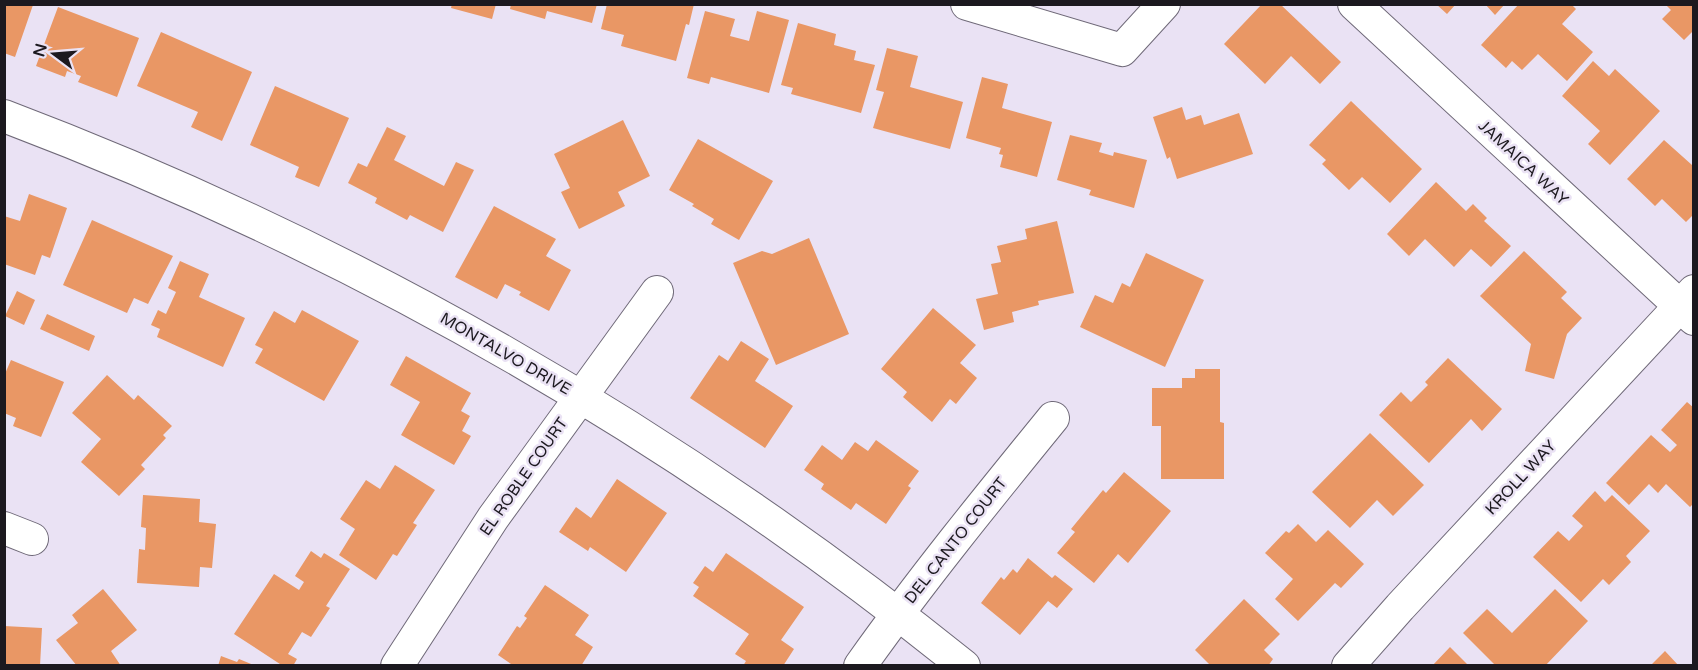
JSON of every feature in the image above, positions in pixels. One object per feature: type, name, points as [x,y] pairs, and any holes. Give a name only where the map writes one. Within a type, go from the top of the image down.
[{"type":"street","points":[[967,4],[1122,50],[1164,4]]},
{"type":"street","name":"JAMAICA WAY","points":[[1354,4],[1689,305]]},
{"type":"street","name":"MONTALVO DRIVE","points":[[4,116],[70,140],[182,187],[316,250],[423,305],[580,395],[711,478],[801,540],[898,612],[964,666]]},
{"type":"street","name":"EL ROBLE COURT","points":[[397,666],[493,518],[580,395],[657,292]]},
{"type":"street","name":"KROLL WAY","points":[[1348,666],[1400,607],[1689,305]]},
{"type":"street","name":"DEL CANTO COURT","points":[[860,666],[898,612],[974,514],[1053,418]]},
{"type":"building","points":[[4,4],[33,5],[15,57],[4,53]]},
{"type":"building","points":[[452,4],[496,4],[492,19],[451,8]]},
{"type":"building","points":[[511,4],[597,4],[592,23],[547,11],[545,19],[510,9]]},
{"type":"building","points":[[607,4],[694,4],[676,61],[621,46],[624,35],[601,29]]},
{"type":"building","points":[[1262,4],[1280,4],[1341,62],[1320,84],[1291,56],[1265,84],[1224,44]]},
{"type":"building","points":[[1436,4],[1456,4],[1447,14]]},
{"type":"building","points":[[1485,4],[1505,4],[1495,15]]},
{"type":"building","points":[[1519,4],[1571,4],[1576,9],[1562,24],[1593,52],[1567,81],[1538,54],[1522,70],[1512,61],[1506,68],[1481,45]]},
{"type":"building","points":[[1665,4],[1694,4],[1694,30],[1684,40],[1662,19],[1671,10]]},
{"type":"building","points":[[58,7],[139,38],[117,97],[78,82],[81,76],[67,71],[65,77],[36,66]]},
{"type":"building","points":[[705,11],[735,19],[730,36],[749,41],[757,11],[789,20],[769,93],[711,77],[709,84],[687,78]]},
{"type":"building","points":[[798,23],[836,34],[834,45],[856,51],[854,60],[875,65],[861,113],[791,94],[793,88],[781,85]]},
{"type":"building","points":[[161,32],[252,72],[222,141],[191,127],[198,112],[137,86]]},
{"type":"building","points":[[887,48],[918,56],[910,87],[963,102],[950,149],[873,128],[884,92],[876,90]]},
{"type":"building","points":[[1593,61],[1609,76],[1615,69],[1660,111],[1610,165],[1588,144],[1600,131],[1562,96]]},
{"type":"building","points":[[982,77],[1008,84],[1002,108],[1052,122],[1037,177],[1000,167],[1003,155],[999,154],[1001,148],[966,138]]},
{"type":"building","points":[[275,86],[349,118],[319,187],[295,177],[299,167],[250,145]]},
{"type":"building","points":[[1351,101],[1422,169],[1390,203],[1362,177],[1349,190],[1322,164],[1326,160],[1309,145]]},
{"type":"building","points":[[1182,107],[1186,120],[1201,115],[1204,125],[1239,113],[1253,154],[1177,179],[1170,157],[1167,159],[1153,117]]},
{"type":"building","points":[[623,120],[650,176],[618,192],[625,206],[579,229],[561,192],[570,188],[554,154]]},
{"type":"building","points":[[387,127],[406,136],[394,160],[444,186],[456,162],[474,170],[443,232],[410,215],[407,220],[375,203],[377,198],[348,183],[358,163],[367,167]]},
{"type":"building","points":[[1070,135],[1102,143],[1099,152],[1113,156],[1114,152],[1147,160],[1134,208],[1089,195],[1091,190],[1057,180]]},
{"type":"building","points":[[698,139],[773,181],[739,240],[711,224],[714,219],[669,190]]},
{"type":"building","points":[[1664,140],[1692,165],[1694,163],[1694,214],[1686,222],[1662,199],[1655,206],[1627,179]]},
{"type":"building","points":[[1436,182],[1466,211],[1473,204],[1487,218],[1484,221],[1511,246],[1491,267],[1471,249],[1454,267],[1425,239],[1409,256],[1387,234]]},
{"type":"building","points":[[29,194],[67,208],[50,258],[42,255],[35,275],[4,264],[4,216],[20,221]]},
{"type":"building","points":[[494,206],[556,239],[546,256],[571,270],[549,311],[519,295],[521,292],[505,284],[497,299],[455,277]]},
{"type":"building","points":[[92,220],[173,256],[148,304],[134,298],[127,313],[63,285]]},
{"type":"building","points":[[1057,221],[1074,293],[1038,301],[1039,305],[1012,312],[1014,322],[984,330],[976,299],[998,294],[991,264],[1001,262],[997,246],[1027,239],[1025,229]]},
{"type":"building","points":[[809,238],[849,334],[776,365],[733,263],[762,251],[772,254]]},
{"type":"building","points":[[1524,251],[1567,292],[1561,298],[1582,318],[1567,334],[1554,379],[1525,371],[1531,344],[1480,296]]},
{"type":"building","points":[[1146,253],[1204,280],[1165,367],[1080,327],[1095,295],[1113,303],[1122,283],[1130,287]]},
{"type":"building","points":[[180,261],[209,274],[199,297],[245,318],[223,367],[157,337],[160,329],[151,325],[158,310],[166,314],[176,292],[168,288]]},
{"type":"building","points":[[17,291],[35,300],[24,325],[5,316]]},
{"type":"building","points":[[933,308],[976,345],[960,363],[977,378],[956,404],[950,399],[932,422],[903,397],[907,392],[881,369]]},
{"type":"building","points":[[302,310],[359,341],[324,401],[255,363],[263,349],[255,345],[274,311],[295,323]]},
{"type":"building","points":[[47,314],[95,336],[89,351],[40,329]]},
{"type":"building","points":[[741,341],[769,359],[755,381],[793,406],[765,448],[690,398],[719,355],[728,361]]},
{"type":"building","points":[[406,356],[471,393],[461,411],[470,416],[462,431],[471,436],[454,465],[401,435],[420,402],[390,385]]},
{"type":"building","points":[[1448,358],[1502,409],[1482,431],[1471,419],[1429,463],[1379,415],[1401,392],[1411,402],[1428,385],[1425,382]]},
{"type":"building","points":[[11,360],[64,382],[41,437],[13,426],[16,418],[4,413],[4,376]]},
{"type":"building","points":[[1195,369],[1220,369],[1220,422],[1224,423],[1224,479],[1161,479],[1161,426],[1152,426],[1152,388],[1182,388],[1182,378],[1195,378]]},
{"type":"building","points":[[107,375],[134,400],[138,395],[172,426],[163,435],[166,438],[141,465],[145,469],[119,496],[81,462],[101,439],[72,413]]},
{"type":"building","points":[[1687,402],[1694,408],[1694,503],[1690,507],[1666,484],[1658,493],[1649,484],[1629,505],[1606,483],[1651,435],[1670,452],[1677,445],[1661,430]]},
{"type":"building","points":[[1370,433],[1424,485],[1393,516],[1377,500],[1350,528],[1312,492]]},
{"type":"building","points":[[876,440],[919,471],[908,486],[911,488],[886,524],[856,503],[851,510],[821,489],[824,484],[804,470],[822,445],[842,460],[855,442],[868,451]]},
{"type":"building","points":[[395,465],[435,490],[413,523],[417,525],[397,556],[393,554],[376,580],[339,555],[355,529],[340,519],[366,480],[380,489]]},
{"type":"building","points":[[1124,472],[1171,511],[1128,563],[1118,554],[1094,583],[1057,553],[1075,532],[1071,529],[1103,490],[1106,493]]},
{"type":"building","points":[[617,479],[667,513],[626,572],[590,547],[588,551],[559,532],[576,507],[591,518]]},
{"type":"building","points":[[1595,491],[1605,502],[1612,495],[1650,531],[1626,556],[1631,562],[1609,585],[1603,579],[1581,602],[1533,557],[1558,531],[1569,541],[1583,526],[1572,516]]},
{"type":"building","points":[[143,495],[200,499],[199,522],[216,524],[212,568],[200,567],[199,587],[137,583],[139,549],[145,550],[146,528],[141,527]]},
{"type":"building","points":[[1298,524],[1316,542],[1328,530],[1364,564],[1341,588],[1335,583],[1298,621],[1275,599],[1293,579],[1265,553],[1286,531],[1289,533]]},
{"type":"building","points":[[311,551],[321,558],[324,553],[350,569],[326,606],[330,608],[311,637],[302,632],[288,654],[297,659],[293,666],[283,666],[234,634],[274,574],[299,590],[304,582],[295,576]]},
{"type":"building","points":[[726,553],[804,607],[781,640],[794,649],[783,666],[743,666],[746,661],[735,654],[749,634],[693,596],[699,587],[693,583],[705,566],[713,572]]},
{"type":"building","points":[[1028,558],[1052,578],[1055,575],[1073,589],[1057,608],[1048,601],[1020,635],[981,603],[1001,577],[1004,580],[1013,569],[1017,573]]},
{"type":"building","points":[[545,585],[589,615],[575,635],[593,647],[581,666],[514,666],[498,655],[517,626],[520,628],[527,618],[524,616]]},
{"type":"building","points":[[103,589],[137,630],[111,651],[121,666],[77,666],[56,640],[78,623],[72,615]]},
{"type":"building","points":[[1555,589],[1588,621],[1545,666],[1496,666],[1463,633],[1487,609],[1512,633]]},
{"type":"building","points":[[1244,599],[1280,634],[1264,650],[1273,659],[1268,666],[1211,666],[1195,650]]},
{"type":"building","points":[[4,626],[42,628],[40,666],[4,666]]},
{"type":"building","points":[[1450,647],[1469,666],[1432,666]]},
{"type":"building","points":[[1665,651],[1679,666],[1650,666]]},
{"type":"building","points":[[221,656],[237,662],[239,659],[256,666],[218,666]]}]
